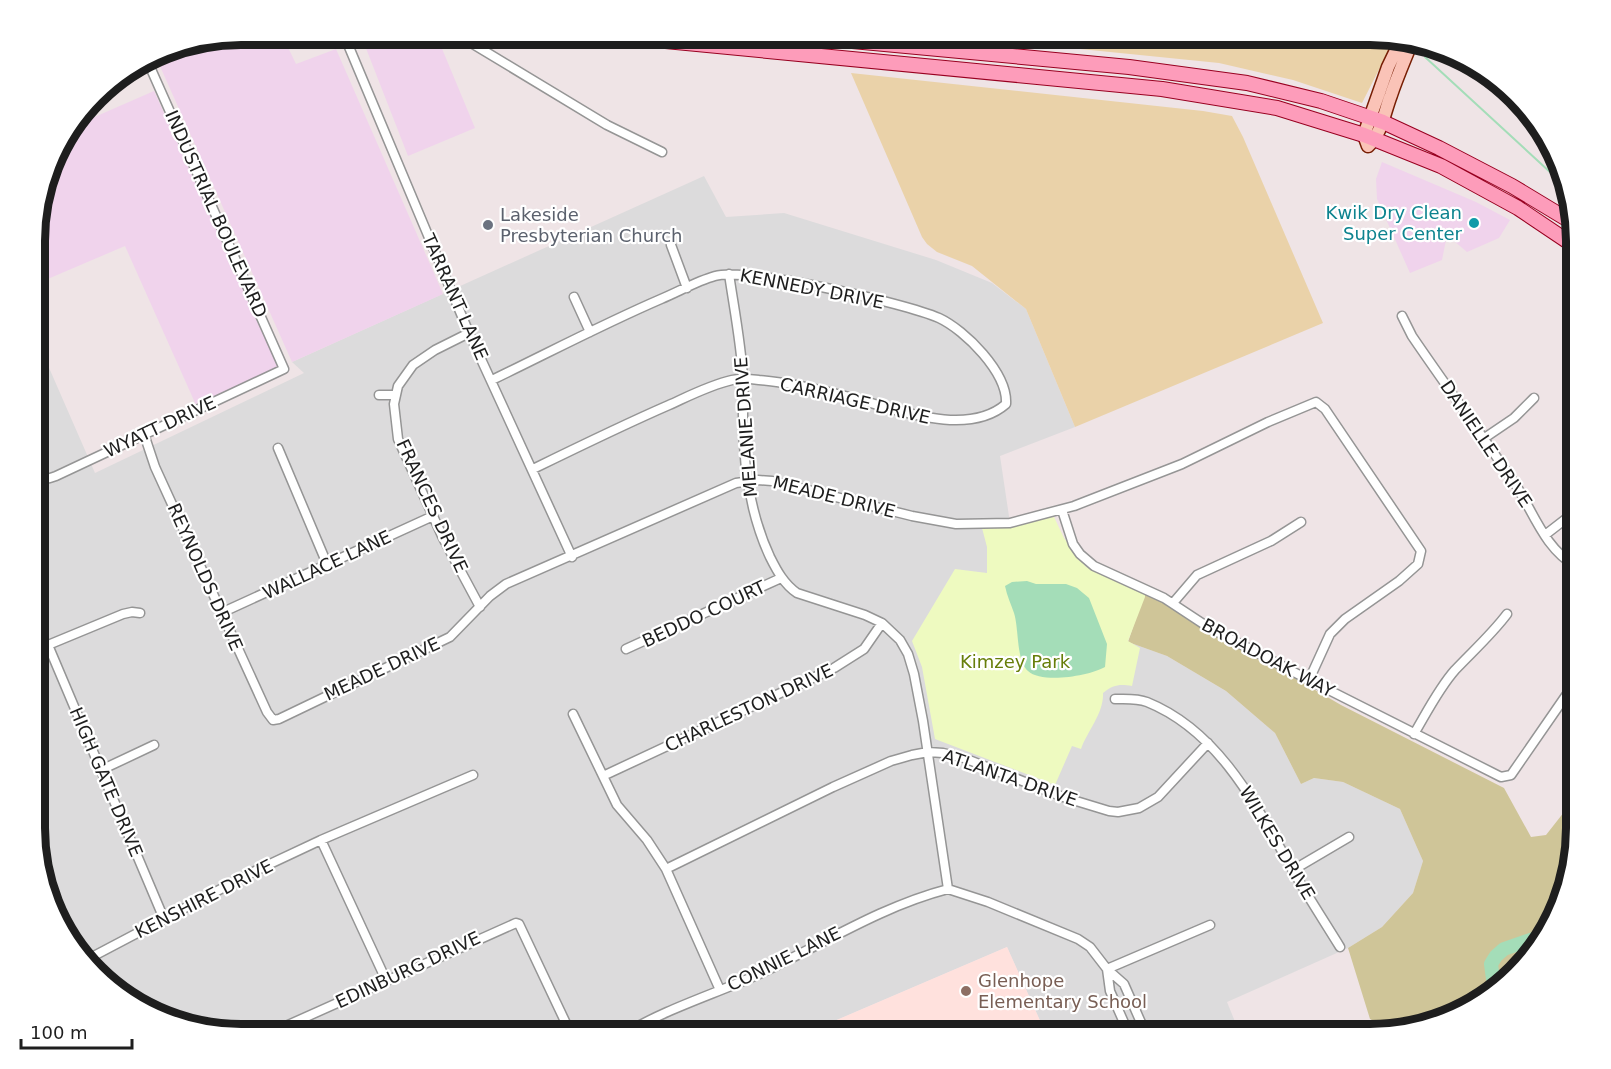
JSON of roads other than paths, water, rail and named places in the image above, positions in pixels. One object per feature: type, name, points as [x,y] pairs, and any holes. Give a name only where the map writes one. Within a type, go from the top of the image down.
[{"type":"main road","points":[[760,45],[1162,89],[1248,102],[1287,111],[1369,137],[1441,166],[1518,208],[1566,240]]},
{"type":"main road","points":[[897,45],[1221,78],[1321,101],[1376,119],[1439,148],[1512,186],[1564,218]]},
{"type":"main road","points":[[1369,137],[1376,119],[1388,67],[1397,47]]},
{"type":"main road","points":[[1376,119],[1390,97],[1409,50]]},
{"type":"main road","points":[[1024,75],[1026,58]]},
{"type":"street","name":"TARRANT LANE","points":[[349,45],[469,333],[572,557]]},
{"type":"street","points":[[476,45],[607,125],[662,152]]},
{"type":"street","name":"INDUSTRIAL BOULEVARD","points":[[150,67],[284,369]]},
{"type":"street","points":[[671,245],[687,288]]},
{"type":"street","name":"KENNEDY DRIVE","points":[[492,380],[687,288],[715,276],[729,274],[758,277],[891,304],[938,318],[967,337]]},
{"type":"street","name":"MELANIE DRIVE","points":[[729,274],[744,379],[743,416],[747,481],[762,541],[781,578],[789,588],[797,593],[865,615],[882,623],[900,640],[908,654],[914,674],[928,752],[948,889]]},
{"type":"street","points":[[574,297],[590,332]]},
{"type":"street","name":"DANIELLE DRIVE","points":[[1402,316],[1412,336],[1517,487],[1545,535],[1566,560]]},
{"type":"street","name":"FRANCES DRIVE","points":[[469,333],[435,350],[413,365],[404,377],[396,395],[394,418],[398,439],[433,516],[480,607]]},
{"type":"street","name":"CARRIAGE DRIVE","points":[[533,469],[629,422],[707,388],[734,380],[760,380],[850,397],[942,420],[969,420],[1003,407],[1006,399],[1002,385],[985,355],[967,337]]},
{"type":"street","name":"WYATT DRIVE","points":[[45,479],[56,476],[284,369]]},
{"type":"street","points":[[379,395],[396,395]]},
{"type":"street","points":[[1483,439],[1514,418],[1534,398]]},
{"type":"street","name":"MEADE DRIVE","points":[[270,717],[273,720],[279,719],[450,637],[490,596],[506,584],[572,557],[736,483],[758,480],[779,482],[912,516],[956,524],[1010,524],[1062,510],[1182,464],[1316,402],[1325,410],[1419,547],[1420,558],[1418,564],[1399,581],[1353,612],[1330,634],[1309,680]]},
{"type":"street","name":"REYNOLDS DRIVE","points":[[144,434],[155,467],[270,717]]},
{"type":"street","points":[[278,448],[327,564]]},
{"type":"street","name":"BROADOAK WAY","points":[[1062,510],[1073,544],[1080,554],[1094,566],[1173,603],[1209,627],[1309,680],[1503,777],[1511,774],[1566,695]]},
{"type":"street","name":"WALLACE LANE","points":[[221,613],[433,516]]},
{"type":"street","points":[[1545,535],[1566,519]]},
{"type":"street","points":[[1173,603],[1197,575],[1271,541],[1301,522]]},
{"type":"street","name":"BEDDO COURT","points":[[626,649],[781,578]]},
{"type":"street","points":[[45,646],[123,614],[140,613]]},
{"type":"street","points":[[1414,734],[1441,688],[1454,671],[1508,614]]},
{"type":"street","name":"CHARLESTON DRIVE","points":[[603,776],[834,668],[864,649],[882,623]]},
{"type":"street","name":"HIGH GATE DRIVE","points":[[48,645],[164,919]]},
{"type":"street","name":"WILKES DRIVE","points":[[1115,699],[1136,699],[1147,702],[1176,718],[1208,743],[1239,779],[1340,947]]},
{"type":"street","points":[[573,714],[617,805],[647,840],[666,869],[720,990]]},
{"type":"street","name":"ATLANTA DRIVE","points":[[666,869],[891,761],[928,752],[964,758],[1063,797],[1118,812],[1139,808],[1158,797],[1208,743]]},
{"type":"street","points":[[101,770],[154,745]]},
{"type":"street","name":"KENSHIRE DRIVE","points":[[93,956],[255,871],[473,775]]},
{"type":"street","points":[[1293,870],[1349,837]]},
{"type":"street","points":[[321,840],[386,980]]},
{"type":"street","points":[[948,889],[988,902],[1078,939],[1090,947],[1107,969],[1124,984],[1142,1024]]},
{"type":"street","name":"CONNIE LANE","points":[[643,1024],[758,974],[866,920],[929,894],[948,889]]},
{"type":"street","name":"EDINBURG DRIVE","points":[[292,1024],[516,922],[519,924],[566,1024]]},
{"type":"street","points":[[1107,969],[1210,925]]},
{"type":"street","points":[[1107,969],[1110,991],[1125,1024]]},
{"type":"waterway","points":[[1425,57],[1554,176]]},
{"type":"waterway","points":[[1493,979],[1491,964],[1496,956],[1504,949],[1531,940]]},
{"type":"railway","points":[[1477,77],[1519,114]]},
{"type":"place","name":"Kwik Dry Clean Super Center","points":[[1474,223]]},
{"type":"place","name":"Lakeside Presbyterian Church","points":[[488,225]]},
{"type":"place","name":"Glenhope Elementary School","points":[[966,991]]},
{"type":"park label","name":"Kimzey Park","points":[[1015,662]]}]
